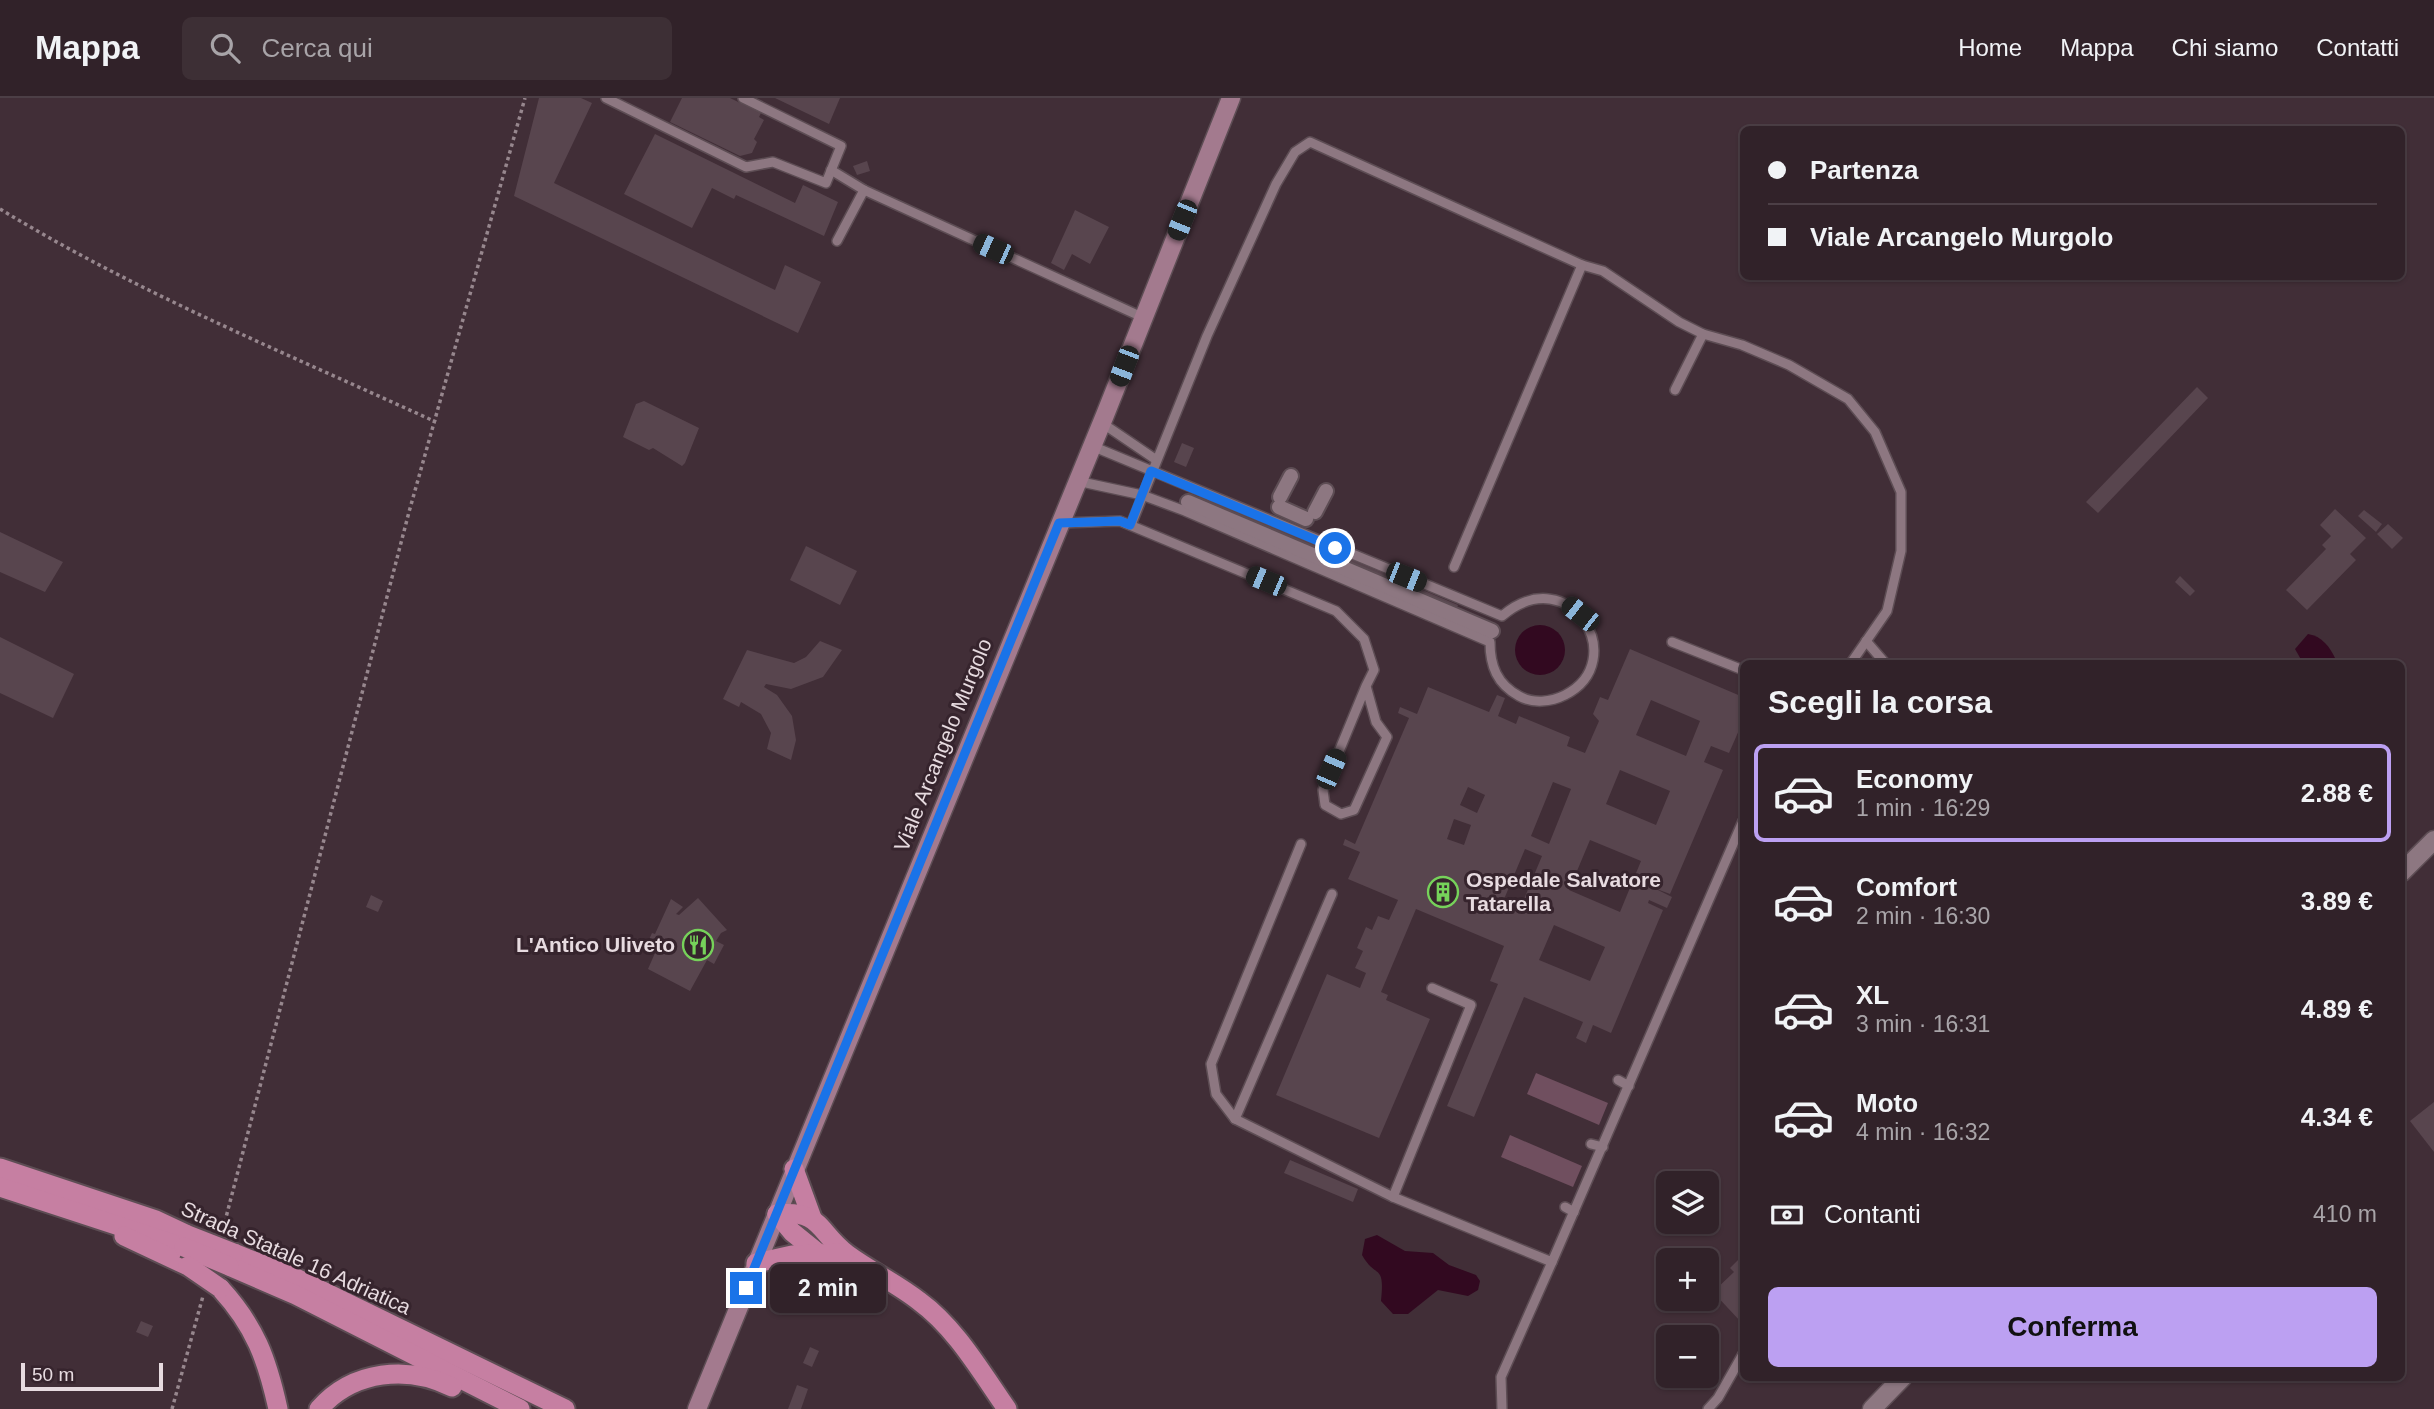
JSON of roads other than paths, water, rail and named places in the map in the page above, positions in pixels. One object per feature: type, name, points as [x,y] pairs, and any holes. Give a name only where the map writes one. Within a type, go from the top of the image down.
[{"type":"highway","name":"Strada Statale 16 Adriatica","points":[[0,1168],[156,1220],[186,1249],[296,1278],[565,1409]]},
{"type":"highway","points":[[794,1169],[812,1218]]},
{"type":"highway","points":[[0,1186],[186,1249],[213,1286],[244,1314],[260,1344],[278,1409]]},
{"type":"highway","points":[[777,1214],[799,1212],[812,1218],[845,1253],[922,1302],[956,1337],[1007,1409]]},
{"type":"highway","points":[[777,1214],[792,1232],[818,1253]]},
{"type":"highway","points":[[756,1264],[792,1255],[845,1253]]},
{"type":"highway","name":"Strada Statale 16 Adriatica","points":[[232,1260],[520,1409]]},
{"type":"highway","points":[[319,1409],[346,1387],[389,1372],[415,1374],[440,1381],[497,1409]]},
{"type":"main road","name":"Viale Arcangelo Murgolo","points":[[697,1409],[1092,446],[1231,98]]},
{"type":"street","points":[[1290,476],[1279,502],[1311,516],[1326,491]]},
{"type":"street","points":[[1188,502],[1284,535],[1492,631]]},
{"type":"street","points":[[2405,869],[2434,840]]},
{"type":"street","points":[[1872,1409],[1899,1381]]},
{"type":"lane","points":[[606,98],[746,167],[773,162],[826,183],[841,146],[743,98]]},
{"type":"lane","points":[[1130,525],[1155,459],[1276,184],[1295,152],[1310,142],[1583,265],[1603,271],[1678,322],[1703,334],[1742,345],[1848,399],[1875,432],[1901,492],[1901,551],[1887,611],[1852,660]]},
{"type":"lane","points":[[831,170],[864,190],[1142,317]]},
{"type":"lane","points":[[837,242],[864,190]]},
{"type":"lane","points":[[1454,567],[1583,265]]},
{"type":"lane","points":[[1675,390],[1703,334]]},
{"type":"lane","points":[[1101,423],[1155,459]]},
{"type":"lane","points":[[1077,481],[1142,495],[1490,642],[1490,659],[1497,676],[1508,689],[1523,698],[1540,702],[1558,699],[1573,691],[1585,678],[1592,663],[1594,645],[1590,628],[1580,614],[1566,603],[1549,598],[1532,598],[1515,604],[1502,615],[1284,535],[1151,471],[1092,446]]},
{"type":"lane","points":[[1059,523],[1120,521],[1336,611],[1364,639],[1374,670],[1366,686],[1323,790],[1325,805],[1341,814],[1354,810],[1387,737],[1376,722],[1366,686]]},
{"type":"lane","points":[[1866,641],[1882,660]]},
{"type":"lane","points":[[1672,642],[1740,669]]},
{"type":"lane","points":[[1502,1409],[1501,1377],[1740,828]]},
{"type":"lane","points":[[1301,844],[1210,1064],[1216,1094],[1235,1119],[1393,1197],[1552,1262]]},
{"type":"lane","points":[[1235,1119],[1332,894]]},
{"type":"lane","points":[[1393,1197],[1471,1005],[1432,988]]},
{"type":"lane","points":[[1618,1080],[1629,1086]]},
{"type":"lane","points":[[1591,1144],[1603,1147]]},
{"type":"lane","points":[[1564,1207],[1574,1212]]},
{"type":"lane","points":[[1708,1409],[1718,1398],[1740,1359]]},
{"type":"place","name":"Ospedale Salvatore Tatarella","points":[[1443,892]]},
{"type":"place","name":"L'Antico Uliveto","points":[[698,945]]}]
